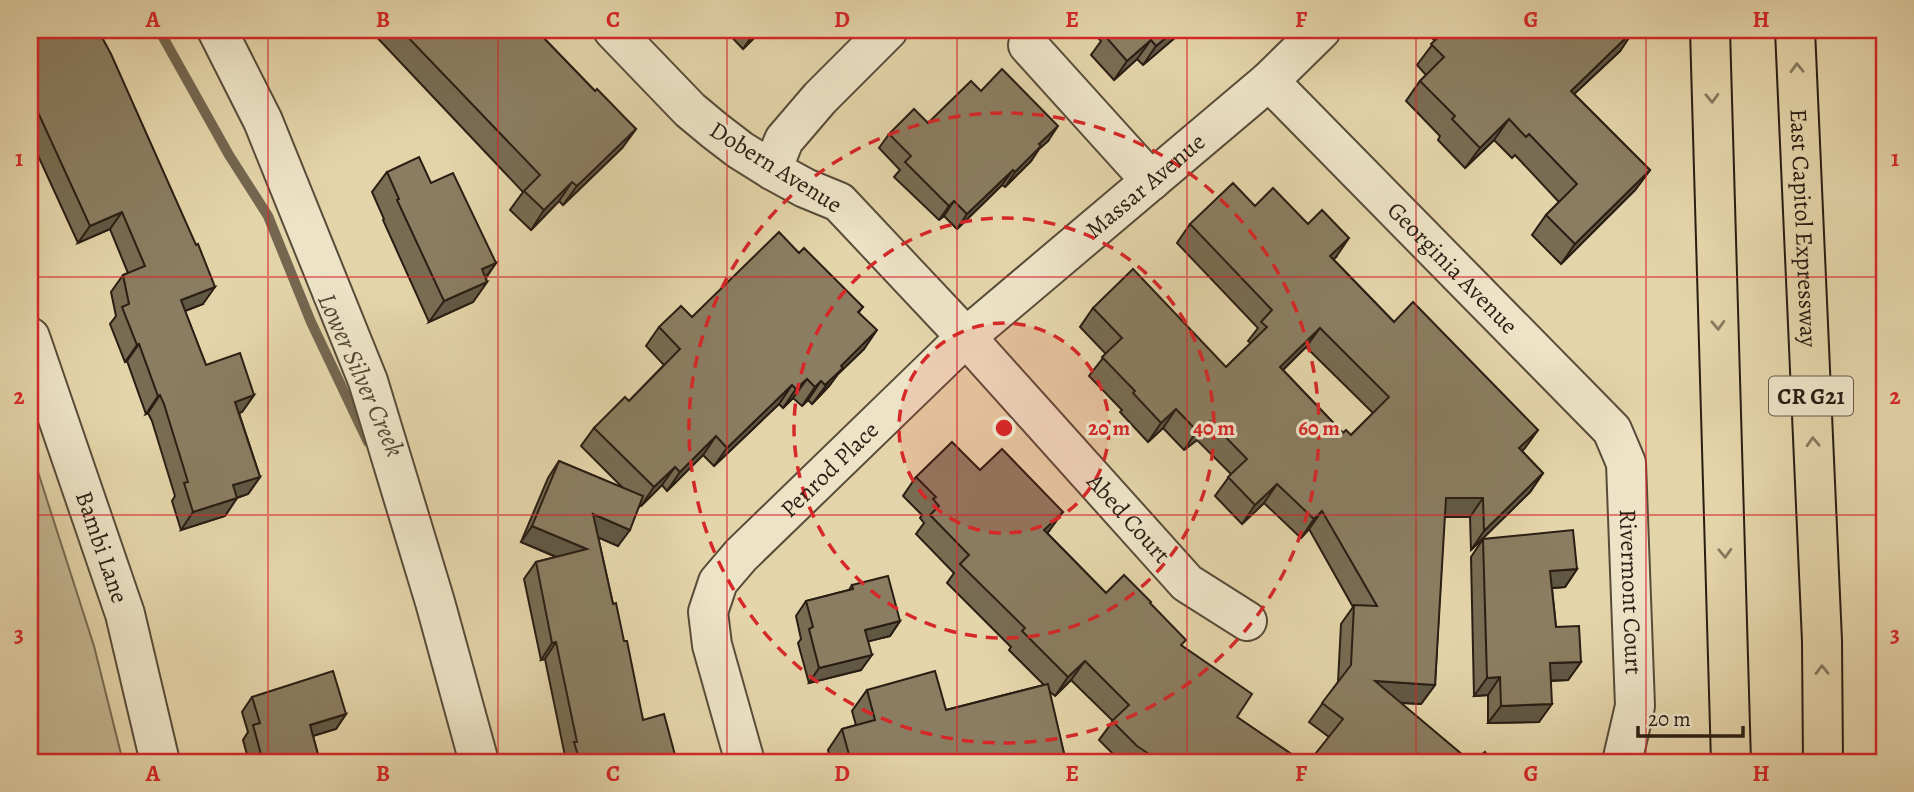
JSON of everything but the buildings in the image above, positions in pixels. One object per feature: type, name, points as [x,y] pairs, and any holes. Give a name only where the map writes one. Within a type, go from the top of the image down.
[{"type":"highway","points":[[1710,30],[1731,762]]},
{"type":"highway","name":"East Capitol Expressway","points":[[1795,30],[1821,627],[1823,762]]},
{"type":"street","points":[[217,30],[263,121],[368,381],[480,762]]},
{"type":"street","name":"Dobern Avenue","points":[[613,30],[690,110],[740,150],[805,188],[839,202],[966,337]]},
{"type":"street","points":[[772,170],[783,140],[820,98],[888,30]]},
{"type":"street","name":"Massar Avenue","points":[[966,337],[1269,81],[1321,30]]},
{"type":"street","points":[[1028,45],[1151,181]]},
{"type":"street","name":"Georginia Avenue","points":[[1269,81],[1612,430],[1626,463]]},
{"type":"street","name":"Bambi Lane","points":[[30,337],[125,614],[160,762]]},
{"type":"street","name":"Penrod Place","points":[[745,762],[712,645],[708,612],[718,582],[741,555],[966,337]]},
{"type":"street","name":"Abed Court","points":[[966,337],[1187,583],[1247,621]]},
{"type":"street","name":"Rivermont Court","points":[[1622,762],[1635,706],[1626,463]]},
{"type":"shaded area","points":[[30,447],[94,646],[123,762],[30,762]]},
{"type":"waterway","name":"Lower Silver Creek","points":[[159,30],[229,155],[268,216],[311,322],[368,442]]}]
